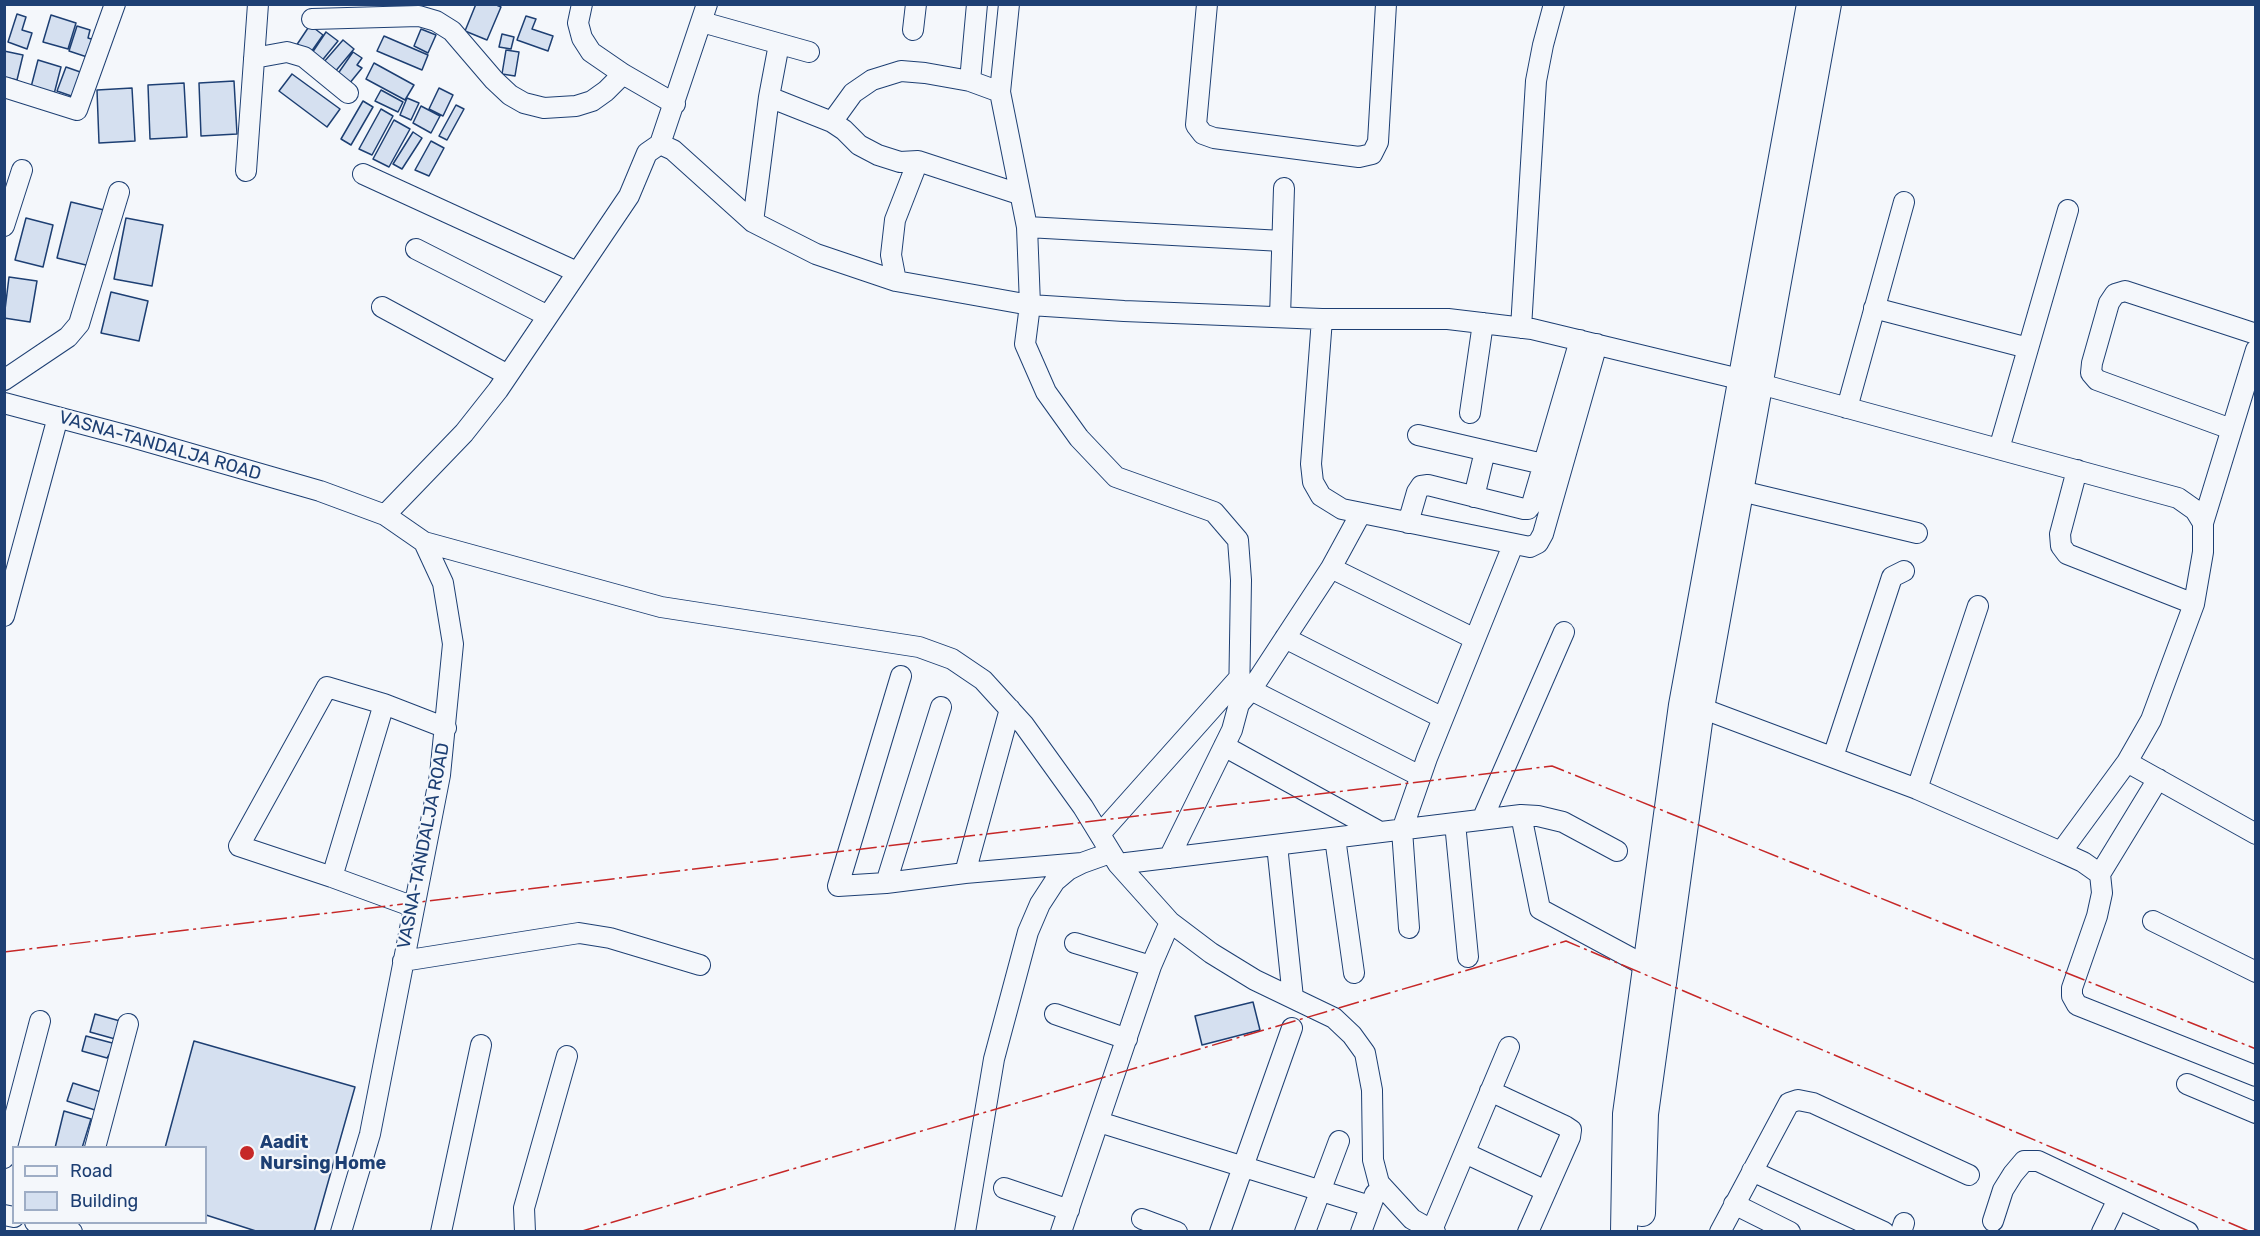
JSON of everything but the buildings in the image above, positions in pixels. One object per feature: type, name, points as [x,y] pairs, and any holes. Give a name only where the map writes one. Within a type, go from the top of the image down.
[{"type":"main road","points":[[1624,1232],[1626,1114],[1655,971],[1741,491],[1751,382],[1810,4]]},
{"type":"main road","points":[[1641,1232],[1645,1114],[1655,971],[1682,705],[1828,4]]},
{"type":"street","points":[[4,87],[77,110],[115,4]]},
{"type":"street","points":[[246,171],[258,4]]},
{"type":"street","points":[[582,4],[578,23],[582,38],[591,52],[623,74],[675,104]]},
{"type":"street","points":[[913,30],[916,4]]},
{"type":"street","points":[[970,81],[977,4]]},
{"type":"street","points":[[1009,4],[1000,92],[1027,227],[1030,305],[1025,344],[1046,392],[1079,438],[1116,477],[1214,513],[1238,540],[1243,690],[1232,730],[1169,858]]},
{"type":"street","points":[[1207,4],[1196,125],[1203,134],[1214,138],[1359,157],[1372,154],[1378,142],[1386,4]]},
{"type":"street","points":[[1521,328],[1536,81],[1554,4]]},
{"type":"street","points":[[385,515],[464,434],[508,375],[629,196],[647,153],[660,144],[705,13],[778,44],[809,52]]},
{"type":"street","points":[[312,19],[419,16],[436,21],[452,31],[510,95],[524,103],[544,108],[576,106],[592,101],[623,74]]},
{"type":"street","points":[[753,222],[778,44]]},
{"type":"street","points":[[254,58],[286,52],[304,57],[348,93]]},
{"type":"street","points":[[832,122],[853,93],[872,80],[901,71],[970,81],[1000,92]]},
{"type":"street","points":[[769,97],[832,122],[859,145],[878,155],[900,162],[918,161],[1019,194]]},
{"type":"street","points":[[660,144],[674,150],[753,222],[816,254],[896,281],[1030,305],[1322,319],[1448,319],[1521,328],[1751,382],[2178,498],[2195,510],[2203,523]]},
{"type":"street","points":[[896,281],[891,255],[895,220],[918,161]]},
{"type":"street","points":[[4,226],[22,170]]},
{"type":"street","points":[[363,174],[577,272]]},
{"type":"street","points":[[1280,317],[1284,188]]},
{"type":"street","points":[[4,380],[68,337],[79,324],[119,192]]},
{"type":"street","points":[[1847,408],[1904,202]]},
{"type":"street","points":[[1999,449],[2068,210]]},
{"type":"street","points":[[1027,227],[1282,241]]},
{"type":"street","points":[[416,249],[548,316]]},
{"type":"street","points":[[2231,429],[2097,380],[2091,373],[2092,363],[2109,303],[2115,294],[2125,291],[2256,334]]},
{"type":"street","points":[[382,307],[508,375]]},
{"type":"street","points":[[1874,308],[2028,348]]},
{"type":"street","points":[[1322,319],[1311,464],[1313,482],[1321,496],[1342,509],[1530,547],[1538,543],[1544,534],[1588,342]]},
{"type":"street","points":[[1470,413],[1483,323]]},
{"type":"street","points":[[1408,522],[1421,486],[1428,485],[1528,509],[1532,504],[1543,464],[1588,342]]},
{"type":"street","points":[[2061,852],[2127,762],[2151,720],[2194,604],[2203,552],[2203,523],[2256,350]]},
{"type":"street","name":"VASNA-TANDALJA ROAD","points":[[4,403],[320,491],[385,515],[424,542],[443,583],[453,644],[440,775],[370,1134],[341,1232]]},
{"type":"street","points":[[4,616],[58,417]]},
{"type":"street","points":[[1418,435],[1543,464]]},
{"type":"street","points":[[1474,496],[1485,451]]},
{"type":"street","points":[[2077,470],[2060,534],[2061,546],[2067,554],[2194,604]]},
{"type":"street","points":[[1741,491],[1917,533]]},
{"type":"street","points":[[1100,834],[1243,690],[1285,638],[1331,568],[1361,513]]},
{"type":"street","points":[[424,542],[661,607],[919,647],[952,659],[983,680],[1024,725],[1077,798],[1114,858],[1170,922],[1255,980],[1334,1018],[1352,1035],[1365,1053],[1372,1090],[1373,1160],[1379,1183],[1412,1219],[1433,1231],[1509,1047]]},
{"type":"street","points":[[1409,928],[1402,830],[1420,776],[1514,544]]},
{"type":"street","points":[[1331,568],[1475,639]]},
{"type":"street","points":[[1833,757],[1892,577],[1904,571]]},
{"type":"street","points":[[1917,789],[1978,606]]},
{"type":"street","points":[[1482,820],[1564,632]]},
{"type":"street","points":[[1285,638],[1443,718]]},
{"type":"street","points":[[902,676],[838,886],[886,883],[1114,858],[1169,858],[1521,815],[1538,816],[1563,822],[1617,851]]},
{"type":"street","points":[[414,907],[238,846],[327,687],[384,704],[446,728]]},
{"type":"street","points":[[1243,690],[1420,776]]},
{"type":"street","points":[[332,877],[384,704]]},
{"type":"street","points":[[886,883],[941,707]]},
{"type":"street","points":[[1701,708],[1917,789],[2083,862],[2100,874]]},
{"type":"street","points":[[964,873],[1010,709]]},
{"type":"street","points":[[1224,746],[1380,832]]},
{"type":"street","points":[[2127,762],[2256,834]]},
{"type":"street","points":[[2158,779],[2100,874],[2102,893],[2097,916],[2072,988],[2072,996],[2077,1005],[2256,1076]]},
{"type":"street","points":[[1521,815],[1540,909],[1655,971]]},
{"type":"street","points":[[1455,823],[1468,957]]},
{"type":"street","points":[[1335,838],[1354,973]]},
{"type":"street","points":[[1277,845],[1293,998]]},
{"type":"street","points":[[965,1232],[994,1059],[1028,932],[1040,904],[1055,881],[1068,870],[1082,863]]},
{"type":"street","points":[[2153,921],[2256,972]]},
{"type":"street","points":[[1061,1232],[1151,966],[1170,922]]},
{"type":"street","points":[[403,961],[579,933],[609,938],[700,964]]},
{"type":"street","points":[[1076,944],[1151,966]]},
{"type":"street","points":[[1054,1014],[1126,1039]]},
{"type":"street","points":[[4,1158],[40,1021]]},
{"type":"street","points":[[96,1146],[128,1024]]},
{"type":"street","points":[[1220,1232],[1293,1028]]},
{"type":"street","points":[[441,1232],[481,1045]]},
{"type":"street","points":[[525,1232],[524,1208],[567,1056]]},
{"type":"street","points":[[2187,1083],[2256,1113]]},
{"type":"street","points":[[1490,1091],[1570,1130],[1570,1137],[1528,1232]]},
{"type":"street","points":[[1720,1232],[1789,1103],[1798,1100],[1812,1102],[1969,1175]]},
{"type":"street","points":[[1099,1122],[1370,1206]]},
{"type":"street","points":[[1305,1232],[1339,1141]]},
{"type":"street","points":[[1465,1153],[1546,1191]]},
{"type":"street","points":[[1993,1221],[2003,1191],[2013,1174],[2024,1161],[2038,1161],[2188,1232]]},
{"type":"street","points":[[1752,1171],[1884,1232]]},
{"type":"street","points":[[1361,1232],[1379,1183]]},
{"type":"street","points":[[1004,1188],[1069,1210]]},
{"type":"street","points":[[2102,1232],[2118,1199]]},
{"type":"street","points":[[1734,1204],[1790,1232]]},
{"type":"street","points":[[1142,1219],[1177,1232]]},
{"type":"street","points":[[42,1224],[72,1232]]},
{"type":"power","points":[[4,952],[1552,766],[2256,1049]]},
{"type":"power","points":[[579,1232],[1566,941],[2251,1232]]},
{"type":"place","name":"Aadit Nursing Home","points":[[247,1153]]}]
